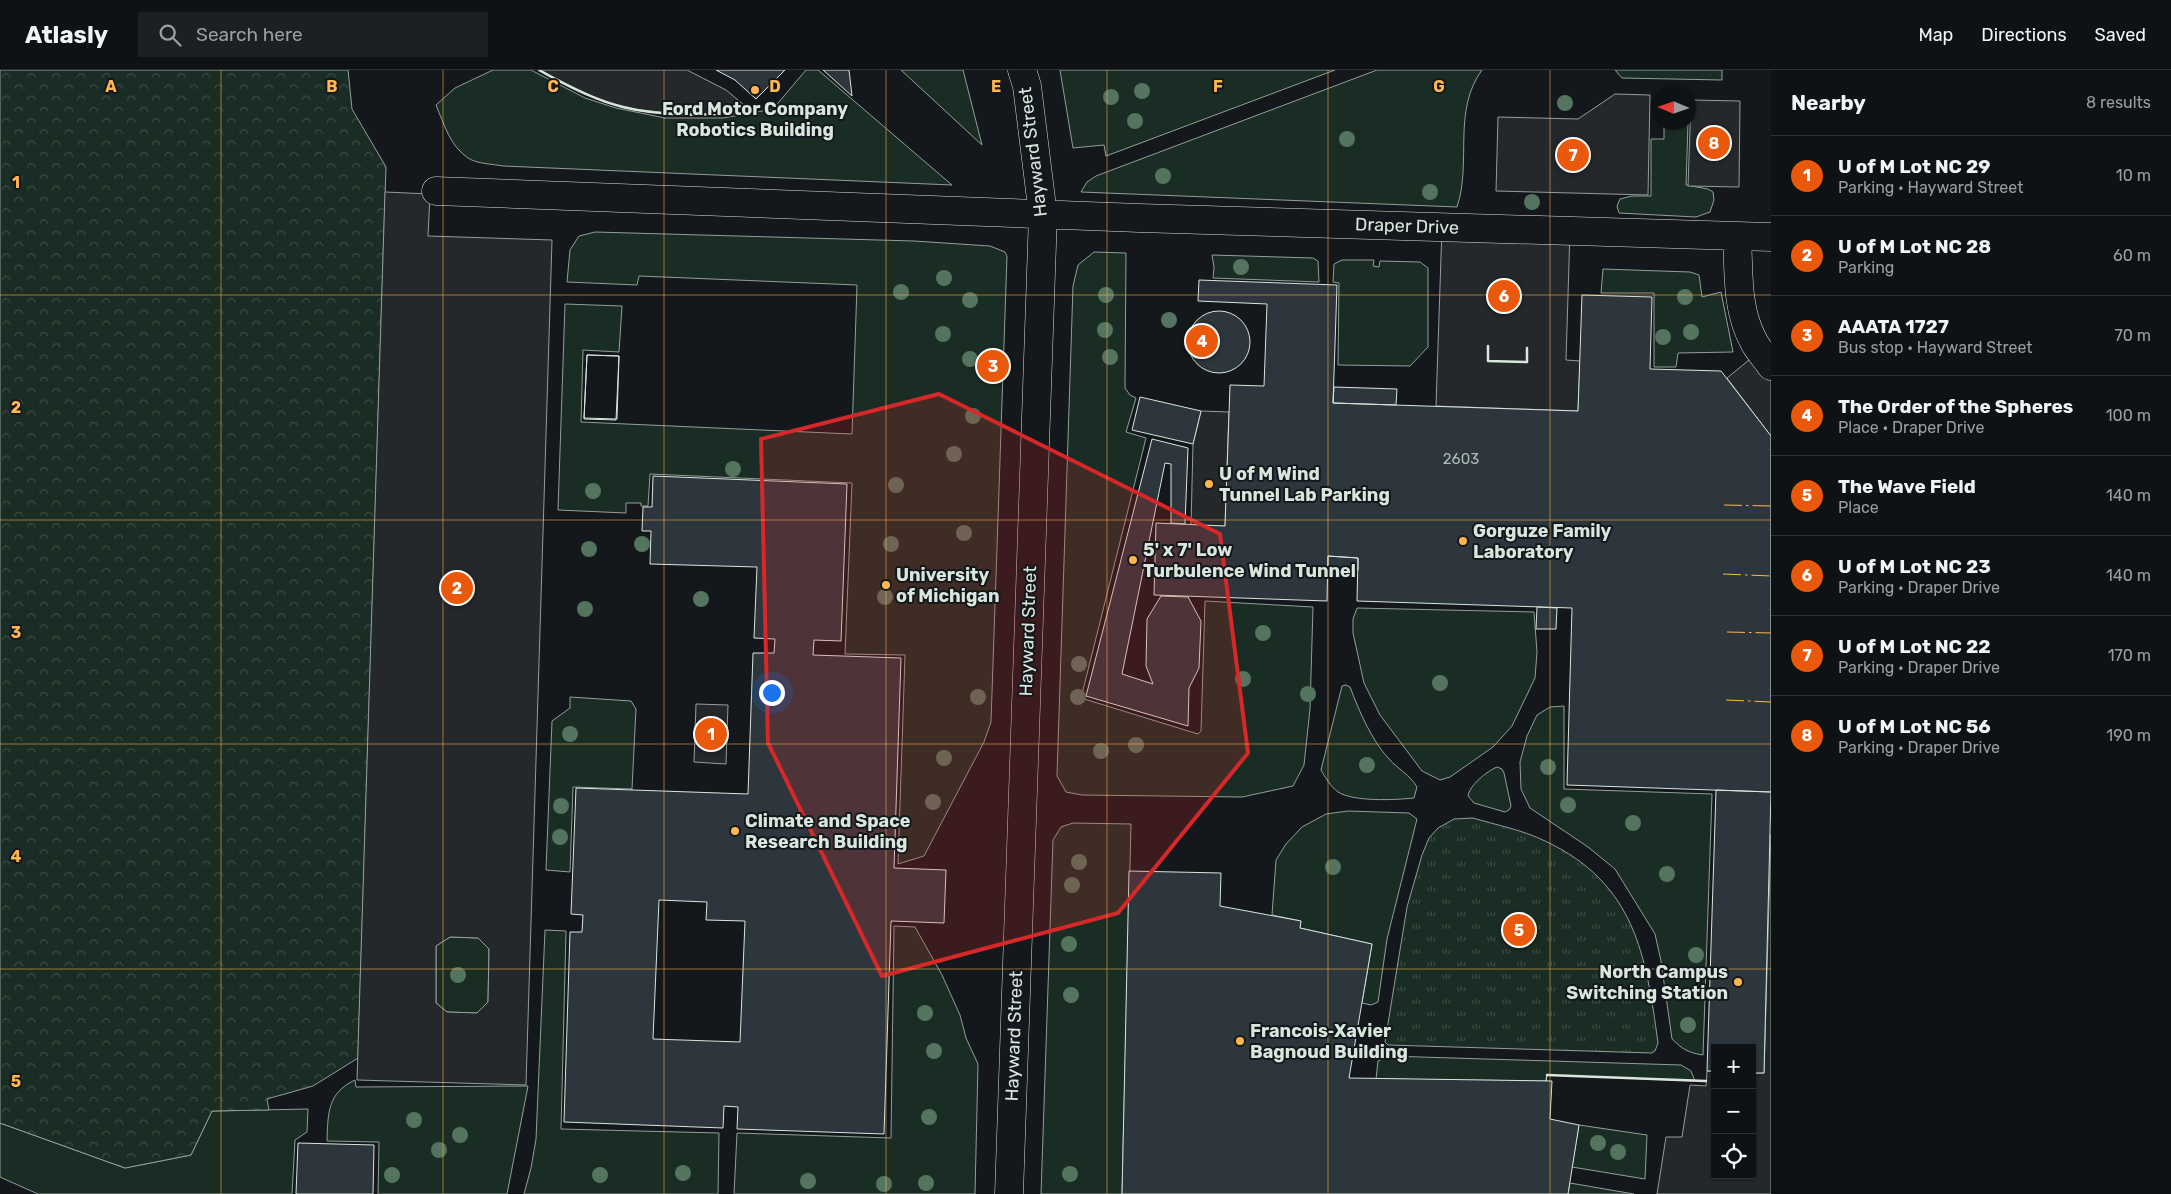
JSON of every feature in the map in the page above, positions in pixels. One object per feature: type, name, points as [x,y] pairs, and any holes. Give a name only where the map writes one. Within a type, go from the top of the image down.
[{"type":"street","name":"Hayward Street","points":[[1009,1194],[1042,215],[1028,95],[1022,70]]},
{"type":"street","name":"Draper Drive","points":[[436,191],[680,199],[1042,215],[1771,237]]},
{"type":"street","points":[[1737,236],[1740,300],[1753,341],[1771,366]]},
{"type":"highlighted area","points":[[939,394],[1220,534],[1248,753],[1118,913],[882,976],[768,743],[761,439]]},
{"type":"green space","points":[[0,70],[348,70],[352,109],[386,167],[358,1058],[313,1086],[267,1099],[269,1110],[212,1111],[191,1155],[125,1168],[0,1123]]},
{"type":"green space","points":[[493,70],[531,70],[585,98],[616,108],[665,118],[723,118],[773,109],[806,70],[818,70],[952,185],[503,166],[480,163],[468,158],[452,141],[436,105],[455,88]]},
{"type":"green space","points":[[901,70],[963,70],[982,145]]},
{"type":"green space","points":[[1060,70],[1335,70],[1106,156],[1104,145],[1073,148]]},
{"type":"green space","points":[[1377,70],[1482,70],[1473,86],[1468,102],[1465,120],[1463,172],[1457,207],[1081,192],[1087,182],[1096,176]]},
{"type":"green space","points":[[1615,70],[1722,70],[1722,80],[1622,78]]},
{"type":"green space","points":[[1664,130],[1688,130],[1686,185],[1708,189],[1713,192],[1714,200],[1710,212],[1696,217],[1619,213],[1617,206],[1620,199],[1632,196],[1651,196],[1651,139],[1664,139]]},
{"type":"green space","points":[[595,232],[914,241],[990,246],[1005,252],[1007,256],[991,722],[984,742],[924,856],[898,864],[905,655],[845,654],[852,483],[650,474],[648,506],[641,506],[641,503],[626,503],[626,513],[558,510],[565,304],[622,306],[619,352],[583,350],[581,422],[852,434],[857,285],[639,276],[637,285],[567,282],[570,250],[579,236]]},
{"type":"green space","points":[[1094,252],[1126,253],[1125,388],[1130,395],[1136,398],[1126,432],[1146,438],[1081,698],[1198,734],[1201,731],[1205,601],[1313,607],[1310,709],[1304,765],[1293,786],[1242,797],[1082,795],[1066,792],[1057,776],[1073,286],[1078,265]]},
{"type":"green space","points":[[1212,255],[1313,258],[1318,261],[1319,282],[1213,278]]},
{"type":"green space","points":[[1342,260],[1374,260],[1373,266],[1379,267],[1380,261],[1420,262],[1428,268],[1428,347],[1410,366],[1338,365],[1339,283],[1333,282],[1334,264]]},
{"type":"green space","points":[[1603,269],[1690,272],[1699,275],[1702,297],[1721,292],[1733,352],[1678,353],[1676,367],[1654,367],[1654,293],[1601,293]]},
{"type":"green space","points":[[1357,608],[1534,612],[1537,652],[1535,678],[1512,726],[1493,747],[1450,777],[1440,780],[1422,771],[1380,715],[1364,683],[1353,633],[1353,619]]},
{"type":"green space","points":[[1342,686],[1350,687],[1362,716],[1377,744],[1417,787],[1414,798],[1386,800],[1364,799],[1345,795],[1338,792],[1324,776],[1321,770]]},
{"type":"green space","points":[[570,697],[631,701],[636,709],[632,789],[573,787],[570,872],[546,870],[552,721],[570,708]]},
{"type":"green space","points":[[1564,706],[1564,789],[1712,794],[1703,1055],[1686,1050],[1672,1039],[1661,961],[1655,934],[1615,869],[1588,847],[1530,808],[1521,789],[1520,762],[1527,736],[1537,715],[1550,707]]},
{"type":"green space","points":[[1497,767],[1502,769],[1504,773],[1511,806],[1505,812],[1474,803],[1468,796],[1479,779]]},
{"type":"green space","points":[[1348,811],[1409,813],[1417,819],[1387,939],[1378,1002],[1371,1005],[1362,1003],[1372,944],[1300,928],[1301,921],[1272,915],[1276,860],[1286,844],[1302,827],[1326,814]]},
{"type":"green space","points":[[1473,818],[1537,837],[1575,858],[1599,878],[1617,900],[1631,925],[1641,951],[1648,980],[1658,1043],[1655,1051],[1652,1053],[1388,1045],[1385,1042],[1407,907],[1422,855],[1429,838],[1438,828],[1454,819]]},
{"type":"green space","points":[[1073,823],[1131,824],[1122,1194],[1041,1194],[1053,840],[1061,827]]},
{"type":"green space","points":[[894,926],[915,927],[942,975],[960,1015],[966,1038],[978,1064],[975,1194],[734,1194],[737,1133],[891,1138]]},
{"type":"green space","points":[[545,930],[566,931],[561,1129],[719,1133],[718,1194],[524,1194],[536,1139]]},
{"type":"green space","points":[[450,937],[478,938],[489,949],[488,1002],[477,1013],[447,1012],[436,1003],[436,946]]},
{"type":"green space","points":[[1388,1056],[1681,1065],[1691,1071],[1695,1081],[1547,1075],[1546,1081],[1376,1079],[1378,1061]]},
{"type":"green space","points":[[355,1080],[356,1087],[528,1086],[507,1194],[378,1194],[379,1142],[327,1141],[329,1113],[334,1098],[346,1085]]},
{"type":"green space","points":[[308,1109],[307,1132],[295,1140],[292,1194],[38,1194],[0,1177],[0,1123],[125,1168],[191,1155],[212,1111]]},
{"type":"green space","points":[[1579,1125],[1647,1135],[1645,1179],[1572,1167]]},
{"type":"green space","points":[[1570,1183],[1634,1194],[1568,1194]]},
{"type":"shaded area","points":[[539,70],[687,70],[726,90],[750,110],[732,114],[686,115],[625,108],[597,99]]},
{"type":"shaded area","points":[[1615,94],[1650,95],[1648,195],[1496,191],[1498,117],[1578,119]]},
{"type":"shaded area","points":[[1696,100],[1740,101],[1739,187],[1688,186],[1690,130],[1696,130]]},
{"type":"shaded area","points":[[385,192],[430,194],[428,236],[552,240],[526,1085],[357,1080]],"holes":[[[450,937],[478,938],[489,949],[488,1002],[477,1013],[447,1012],[436,1003],[436,946]]]},
{"type":"shaded area","points":[[1442,227],[1570,231],[1566,360],[1580,361],[1578,411],[1436,406]]},
{"type":"shaded area","points":[[1760,351],[1771,366],[1771,436],[1727,378]]},
{"type":"shaded area","name":"U of M Wind Tunnel Lab Parking","points":[[1201,411],[1229,412],[1225,526],[1191,525],[1193,444]]},
{"type":"shaded area","points":[[696,704],[728,705],[726,764],[694,762]]},
{"type":"shaded area","points":[[1771,834],[1771,1194],[1657,1194],[1666,1137],[1682,1137],[1690,1085],[1706,1086],[1707,1071],[1711,1071],[1711,1179],[1756,1179],[1756,1073],[1764,1073]]},
{"type":"building","name":"Ford Motor Company Robotics Building","points":[[716,70],[785,70],[756,99],[735,80]]},
{"type":"building","name":"Ford Motor Company Robotics Building","points":[[823,70],[849,70],[852,96]]},
{"type":"building","name":"Gorguze Family Laboratory","points":[[1199,280],[1337,285],[1333,403],[1578,411],[1582,295],[1652,297],[1650,369],[1721,371],[1771,436],[1771,792],[1567,785],[1572,608],[1357,601],[1358,558],[1328,556],[1327,601],[1154,595],[1156,523],[1225,526],[1230,385],[1264,386],[1267,304],[1198,301]]},
{"type":"building","points":[[1219,311],[1231,313],[1241,320],[1248,330],[1250,342],[1248,354],[1241,364],[1231,371],[1219,373],[1207,371],[1197,364],[1190,354],[1188,342],[1190,330],[1197,320],[1207,313]]},
{"type":"building","points":[[587,355],[619,356],[616,420],[584,419]]},
{"type":"building","points":[[587,355],[619,356],[617,419],[584,418]]},
{"type":"building","points":[[1334,387],[1397,389],[1396,405],[1333,403]]},
{"type":"building","points":[[1140,397],[1201,411],[1193,444],[1132,430]]},
{"type":"building","name":"5' x 7' Low Turbulence Wind Tunnel","points":[[1152,439],[1188,448],[1185,524],[1171,523],[1171,464],[1165,463],[1122,674],[1153,684],[1146,666],[1147,619],[1161,596],[1188,597],[1201,621],[1199,668],[1189,688],[1188,726],[1086,696]]},
{"type":"building","name":"Climate and Space Research Building","points":[[653,476],[847,484],[841,641],[814,640],[813,655],[901,658],[894,868],[946,870],[944,923],[891,921],[884,1134],[737,1129],[738,1107],[724,1106],[723,1128],[564,1122],[570,932],[582,932],[583,915],[571,914],[576,788],[748,794],[753,653],[774,653],[775,639],[754,638],[757,567],[650,564],[651,531],[642,531],[643,507],[652,507]],"holes":[[[659,900],[707,902],[706,920],[745,921],[740,1042],[653,1039]]]},
{"type":"building","points":[[1328,556],[1358,558],[1358,570],[1328,569]]},
{"type":"building","points":[[1537,607],[1557,608],[1556,629],[1536,629]]},
{"type":"building","name":"North Campus Switching Station","points":[[1716,790],[1771,792],[1764,1073],[1756,1073],[1756,1044],[1711,1044],[1711,1071],[1707,1071]]},
{"type":"building","name":"Francois‑Xavier Bagnoud Building","points":[[1129,871],[1221,873],[1220,906],[1301,921],[1300,928],[1372,944],[1349,1078],[1552,1081],[1550,1119],[1579,1125],[1568,1194],[1122,1194]]},
{"type":"building","points":[[298,1143],[374,1145],[373,1194],[296,1194]]},
{"type":"fence","points":[[1546,1081],[1547,1075]]},
{"type":"wall","points":[[539,70],[591,96],[612,104],[637,110],[669,114],[720,114],[750,110]]},
{"type":"wall","points":[[1488,346],[1488,361],[1527,362],[1527,348]]},
{"type":"wall","points":[[1547,1075],[1706,1081]]},
{"type":"power","points":[[1724,505],[1771,506]]},
{"type":"power","points":[[1723,574],[1771,576]]},
{"type":"power","points":[[1727,632],[1771,633]]},
{"type":"power","points":[[1726,700],[1771,702]]},
{"type":"place","name":"Ford Motor Company Robotics Building","points":[[755,90]]},
{"type":"place","name":"U of M Lot NC 56","points":[[1714,143]]},
{"type":"place","name":"U of M Lot NC 22","points":[[1573,155]]},
{"type":"place","name":"U of M Lot NC 23","points":[[1504,296]]},
{"type":"place","name":"The Order of the Spheres","points":[[1202,341]]},
{"type":"place","name":"AAATA 1727","points":[[993,366]]},
{"type":"place","name":"U of M Wind Tunnel Lab Parking","points":[[1209,484]]},
{"type":"place","name":"Gorguze Family Laboratory","points":[[1463,541]]},
{"type":"place","name":"5' x 7' Low Turbulence Wind Tunnel","points":[[1133,560]]},
{"type":"place","name":"University of Michigan","points":[[886,585]]},
{"type":"place","name":"U of M Lot NC 28","points":[[457,588]]},
{"type":"place","name":"U of M Lot NC 29","points":[[711,734]]},
{"type":"place","name":"Climate and Space Research Building","points":[[735,831]]},
{"type":"place","name":"The Wave Field","points":[[1519,930]]},
{"type":"place","name":"North Campus Switching Station","points":[[1738,982]]},
{"type":"place","name":"Francois‑Xavier Bagnoud Building","points":[[1240,1041]]}]
